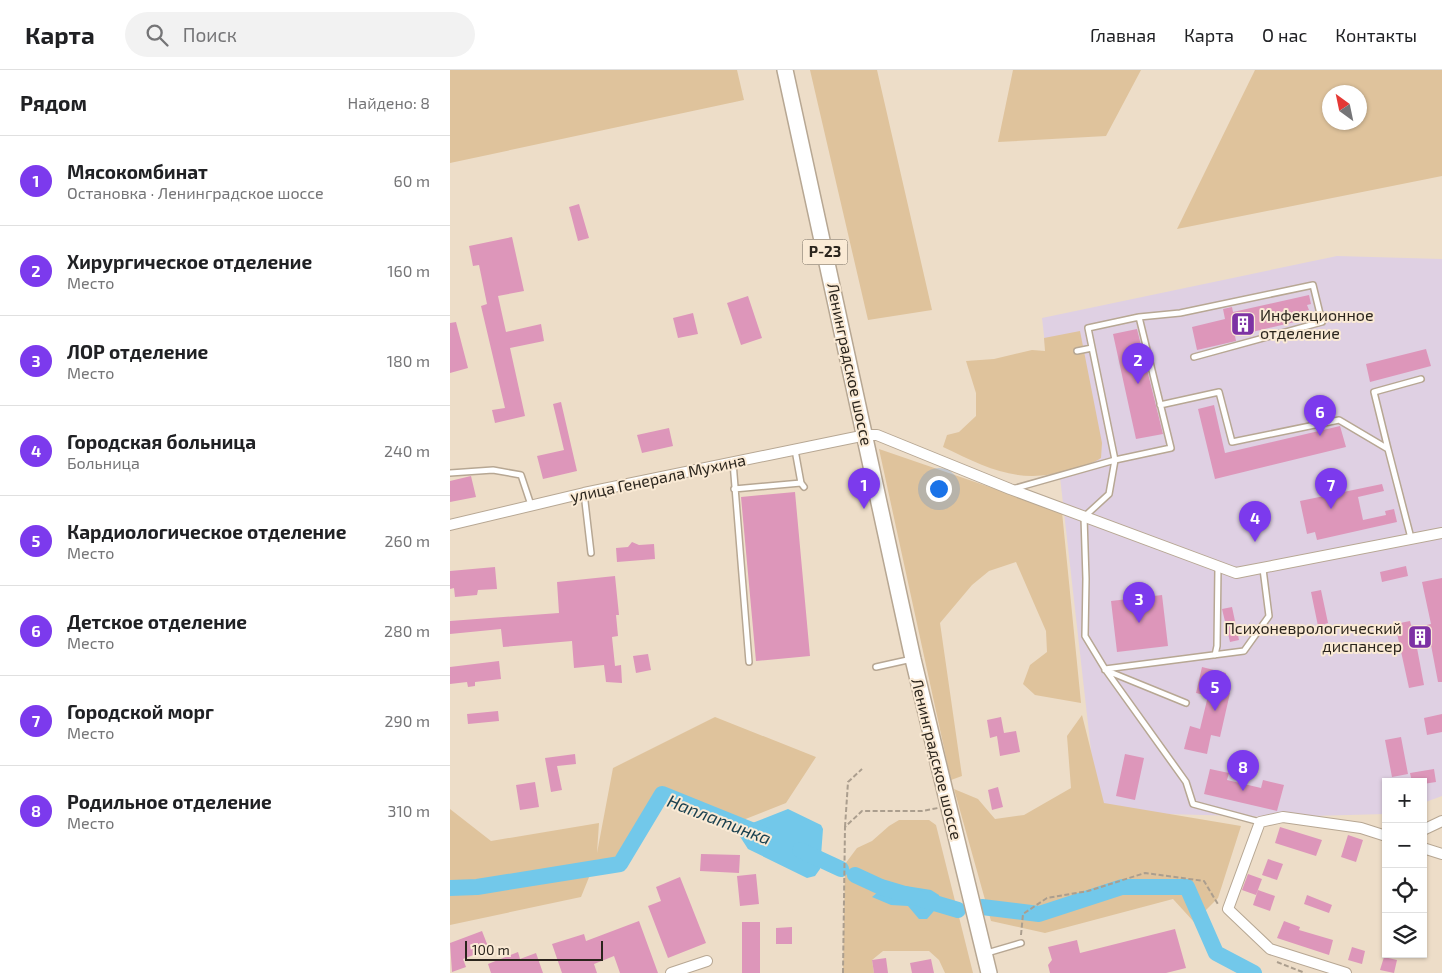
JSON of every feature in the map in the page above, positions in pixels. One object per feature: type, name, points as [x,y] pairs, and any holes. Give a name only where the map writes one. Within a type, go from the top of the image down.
[{"type":"main road","name":"Ленинградское шоссе","points":[[785,70],[866,435],[913,659],[989,973]]},
{"type":"street","name":"улица Генерала Мухина","points":[[450,525],[584,493],[866,435]]},
{"type":"street","points":[[866,435],[877,435],[1010,489],[1236,574],[1442,533]]},
{"type":"street","points":[[1346,973],[1270,949],[1228,909],[1260,822],[1283,817],[1361,828],[1382,835]]},
{"type":"street","points":[[1427,828],[1442,820]]},
{"type":"street","points":[[1427,849],[1442,854]]},
{"type":"street","points":[[671,973],[707,961]]},
{"type":"lane","points":[[1194,357],[1322,322],[1314,285],[1180,313],[1139,317],[1088,328],[1115,460],[1109,494],[1084,517],[1085,636],[1105,670],[1186,782],[1193,804],[1260,822]]},
{"type":"lane","points":[[1010,489],[1029,486],[1115,460],[1171,448],[1139,317]]},
{"type":"lane","points":[[1077,352],[1092,348]]},
{"type":"lane","points":[[1411,538],[1374,392],[1421,379]]},
{"type":"lane","points":[[1160,405],[1219,392],[1232,442],[1339,420],[1388,449]]},
{"type":"lane","points":[[734,489],[803,485],[795,449]]},
{"type":"lane","points":[[733,462],[749,662]]},
{"type":"lane","points":[[450,473],[493,470],[522,475],[531,506]]},
{"type":"lane","points":[[584,493],[591,553]]},
{"type":"lane","points":[[1215,655],[1217,646],[1218,567]]},
{"type":"lane","points":[[1105,670],[1244,651],[1269,616],[1263,569]]},
{"type":"lane","points":[[876,667],[913,659]]},
{"type":"lane","points":[[1105,670],[1186,703]]},
{"type":"lane","points":[[984,953],[1021,944]]},
{"type":"path","points":[[843,973],[845,826],[848,782],[862,769]]},
{"type":"path","points":[[845,826],[862,812],[922,811],[948,805]]},
{"type":"path","points":[[1021,931],[1023,914],[1047,898],[1088,891],[1145,873],[1204,881],[1222,911]]},
{"type":"path","points":[[1272,960],[1305,973]]},
{"type":"shaded area","points":[[450,70],[737,70],[744,100],[450,163]]},
{"type":"shaded area","points":[[810,70],[877,70],[932,310],[868,320]]},
{"type":"shaded area","points":[[1013,70],[1141,70],[1106,136],[998,142]]},
{"type":"shaded area","points":[[1255,70],[1442,70],[1442,176],[1177,229]]},
{"type":"shaded area","points":[[1337,256],[1442,259],[1442,796],[1427,802],[1427,778],[1382,778],[1382,814],[1273,817],[1098,812],[1042,318]]},
{"type":"shaded area","points":[[1080,331],[1102,443],[1101,458],[1087,465],[1054,474],[1021,475],[991,468],[943,447],[947,435],[959,432],[976,416],[976,393],[966,361],[994,359],[1032,350],[1045,351],[1044,338]]},
{"type":"shaded area","points":[[879,449],[1062,512],[1081,703],[1035,695],[1023,684],[1030,665],[1047,652],[1046,631],[1016,562],[989,571],[972,585],[940,623],[962,776],[951,780]]},
{"type":"shaded area","points":[[1082,715],[1104,803],[1241,826],[1218,898],[1194,922],[1173,899],[1045,933],[991,921],[954,789],[978,799],[995,819],[1024,815],[1071,788],[1067,736]]},
{"type":"shaded area","points":[[715,717],[816,757],[786,803],[743,820],[664,788],[616,858],[596,860],[581,897],[450,925],[450,809],[491,841],[599,823],[597,853],[613,768]]},
{"type":"shaded area","points":[[899,820],[929,820],[936,825],[973,973],[945,973],[939,960],[929,951],[883,951],[872,960],[874,973],[843,973],[845,864],[857,848],[872,841]]},
{"type":"water","points":[[788,809],[821,825],[823,829],[820,869],[815,876],[807,878],[748,849],[739,835],[742,827]]},
{"type":"water","points":[[906,886],[931,890],[939,895],[940,904],[927,919],[919,919],[908,906],[891,905],[872,897],[878,892]]},
{"type":"building","points":[[579,204],[589,238],[578,241],[569,207]]},
{"type":"building","points":[[512,237],[524,291],[498,296],[506,332],[541,324],[544,341],[510,348],[525,416],[495,423],[492,410],[505,408],[481,306],[487,304],[479,265],[473,266],[469,246]]},
{"type":"building","name":"Инфекционное отделение","points":[[1309,295],[1311,304],[1307,305],[1309,310],[1300,312],[1300,315],[1294,317],[1295,322],[1235,336],[1236,341],[1197,350],[1192,327],[1225,319],[1223,309],[1232,307],[1233,312]]},
{"type":"building","points":[[748,296],[762,338],[741,345],[727,303]]},
{"type":"building","points":[[693,313],[698,334],[678,338],[673,318]]},
{"type":"building","points":[[456,322],[468,368],[450,373],[450,323]]},
{"type":"building","points":[[1137,329],[1163,434],[1136,439],[1113,334]]},
{"type":"building","points":[[1426,349],[1431,366],[1370,382],[1366,364]]},
{"type":"building","points":[[561,402],[577,471],[543,479],[537,456],[564,450],[553,404]]},
{"type":"building","points":[[1214,405],[1225,453],[1340,426],[1346,447],[1215,479],[1198,409]]},
{"type":"building","points":[[669,428],[673,446],[642,453],[637,435]]},
{"type":"building","points":[[471,476],[476,497],[450,502],[450,481]]},
{"type":"building","points":[[1382,484],[1384,491],[1358,497],[1363,520],[1386,515],[1385,511],[1394,509],[1397,522],[1317,540],[1315,532],[1307,534],[1300,501]]},
{"type":"building","points":[[795,492],[810,656],[756,661],[741,497]]},
{"type":"building","points":[[632,542],[639,545],[654,544],[655,559],[617,562],[616,548],[628,547]]},
{"type":"building","points":[[1406,566],[1408,576],[1382,582],[1380,572]]},
{"type":"building","points":[[495,567],[497,589],[478,590],[477,595],[455,597],[454,588],[450,589],[450,571]]},
{"type":"building","points":[[615,576],[619,615],[616,615],[618,636],[612,637],[615,666],[621,665],[622,683],[606,682],[604,665],[574,668],[572,641],[503,647],[501,629],[450,634],[450,621],[559,613],[557,582]]},
{"type":"building","name":"Психоневрологический диспансер","points":[[1442,578],[1442,682],[1438,682],[1431,645],[1417,648],[1424,685],[1409,688],[1395,624],[1410,621],[1412,628],[1431,624],[1422,582]]},
{"type":"building","points":[[1321,590],[1328,623],[1318,626],[1311,592]]},
{"type":"building","points":[[1162,595],[1168,646],[1117,652],[1111,601]]},
{"type":"building","points":[[1232,607],[1239,640],[1230,642],[1222,609]]},
{"type":"building","points":[[648,654],[651,670],[636,673],[633,656]]},
{"type":"building","points":[[499,661],[501,679],[475,682],[475,686],[468,687],[467,682],[450,684],[450,667]]},
{"type":"building","points":[[1202,667],[1226,673],[1222,691],[1230,693],[1220,737],[1211,735],[1207,754],[1184,749],[1190,726],[1200,729],[1208,696],[1196,693]]},
{"type":"building","points":[[498,711],[499,721],[468,724],[467,714]]},
{"type":"building","points":[[1442,714],[1442,732],[1427,735],[1424,718]]},
{"type":"building","points":[[1001,717],[1004,733],[1016,731],[1020,752],[1000,756],[997,736],[990,738],[987,720]]},
{"type":"building","points":[[1401,737],[1408,774],[1392,777],[1385,740]]},
{"type":"building","points":[[575,754],[576,764],[557,766],[562,790],[551,792],[545,758]]},
{"type":"building","points":[[1125,754],[1144,758],[1135,800],[1116,796]]},
{"type":"building","points":[[1210,769],[1229,773],[1227,780],[1261,788],[1263,780],[1284,785],[1277,811],[1204,794]]},
{"type":"building","points":[[1434,769],[1436,782],[1427,783],[1427,778],[1411,778],[1410,773]]},
{"type":"building","points":[[535,782],[539,807],[520,810],[516,785]]},
{"type":"building","points":[[998,787],[1003,807],[992,810],[988,790]]},
{"type":"building","points":[[1280,827],[1322,840],[1316,856],[1275,843]]},
{"type":"building","points":[[1348,835],[1363,840],[1356,862],[1341,857]]},
{"type":"building","points":[[701,854],[740,855],[739,873],[700,871]]},
{"type":"building","points":[[1268,859],[1283,864],[1277,880],[1262,875]]},
{"type":"building","points":[[756,874],[759,904],[740,906],[737,876]]},
{"type":"building","points":[[1248,874],[1262,879],[1256,895],[1242,890]]},
{"type":"building","points":[[680,877],[706,943],[668,958],[648,906],[661,901],[656,887]]},
{"type":"building","points":[[1258,890],[1275,896],[1270,911],[1253,905]]},
{"type":"building","points":[[1307,895],[1332,905],[1329,913],[1304,904]]},
{"type":"building","points":[[639,921],[658,973],[620,973],[614,956],[594,964],[597,973],[562,973],[552,944],[584,934],[586,941]]},
{"type":"building","points":[[1284,921],[1300,927],[1299,930],[1333,940],[1329,955],[1277,938]]},
{"type":"building","points":[[742,922],[760,922],[760,973],[742,973]]},
{"type":"building","points":[[792,927],[792,944],[776,944],[776,928]]},
{"type":"building","points":[[1175,929],[1186,968],[1166,973],[1050,973],[1048,965],[1052,960],[1048,947],[1077,940],[1080,953]]},
{"type":"building","points":[[482,931],[489,949],[463,959],[466,967],[452,972],[450,943]]},
{"type":"building","points":[[1352,947],[1365,951],[1362,964],[1348,960]]},
{"type":"building","points":[[518,952],[520,959],[536,953],[543,973],[491,973],[488,964]]},
{"type":"building","points":[[886,958],[888,973],[874,973],[872,960]]},
{"type":"building","points":[[1384,958],[1397,960],[1394,973],[1380,970]]},
{"type":"building","points":[[931,959],[934,973],[912,973],[910,963]]},
{"type":"waterway","name":"Наплатинка","points":[[450,888],[477,887],[620,864],[662,794],[764,835]]},
{"type":"waterway","name":"Наплатинка","points":[[800,850],[841,869]]},
{"type":"waterway","name":"Наплатинка","points":[[855,875],[881,887],[958,910]]},
{"type":"waterway","name":"Наплатинка","points":[[982,907],[1039,914],[1122,887],[1187,887],[1216,953],[1254,973]]},
{"type":"place","name":"Инфекционное отделение","points":[[1243,324]]},
{"type":"place","name":"Хирургическое отделение","points":[[1138,384]]},
{"type":"place","name":"Детское отделение","points":[[1320,436]]},
{"type":"place","name":"Мясокомбинат","points":[[864,509]]},
{"type":"place","name":"Городской морг","points":[[1331,509]]},
{"type":"place","name":"Городская больница","points":[[1255,542]]},
{"type":"place","name":"ЛОР отделение","points":[[1139,623]]},
{"type":"place","name":"Психоневрологический диспансер","points":[[1420,637]]},
{"type":"place","name":"Кардиологическое отделение","points":[[1215,711]]},
{"type":"place","name":"Родильное отделение","points":[[1243,791]]}]
